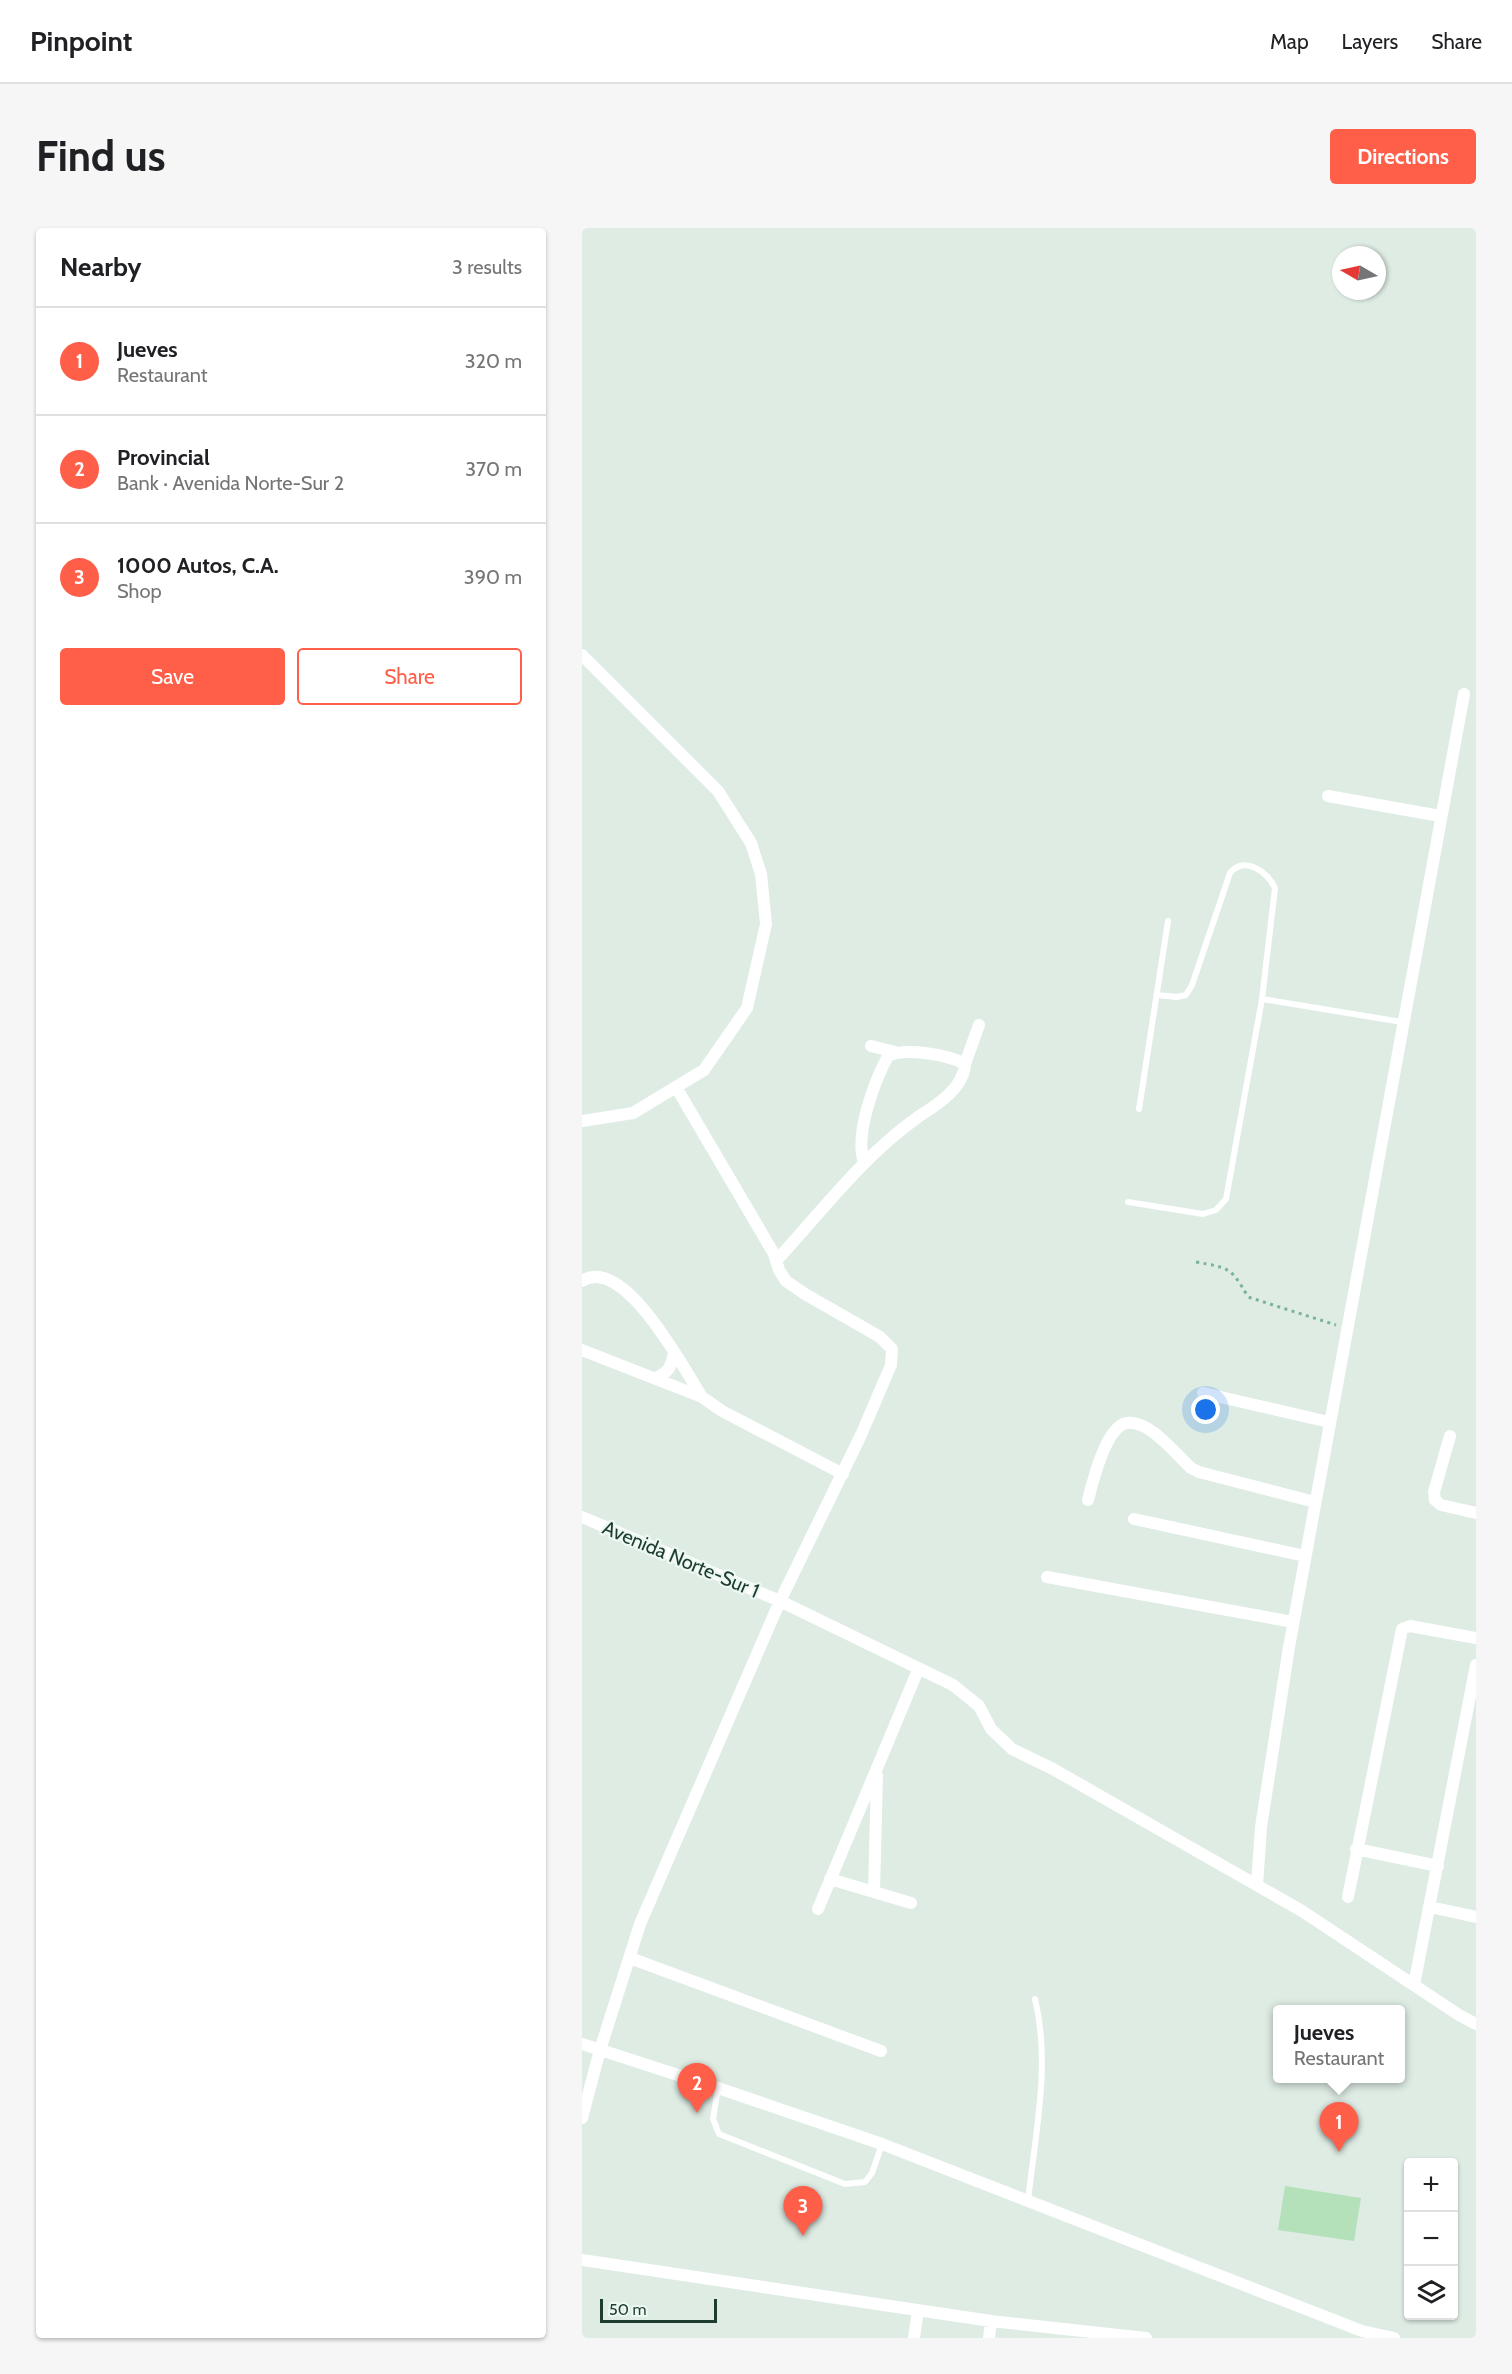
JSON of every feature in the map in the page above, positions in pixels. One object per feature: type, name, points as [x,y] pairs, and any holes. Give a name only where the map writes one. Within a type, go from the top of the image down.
[{"type":"street","points":[[582,655],[718,791],[752,843],[762,874],[766,924],[747,1008],[704,1070],[633,1113],[582,1121]]},
{"type":"street","points":[[1257,1885],[1261,1827],[1293,1622],[1464,694]]},
{"type":"street","points":[[1328,796],[1440,816]]},
{"type":"street","points":[[776,1261],[864,1162],[948,1095],[964,1071],[979,1024]]},
{"type":"street","points":[[871,1046],[895,1052],[954,1058],[965,1064]]},
{"type":"street","points":[[864,1162],[860,1151],[870,1100],[888,1056],[895,1052]]},
{"type":"street","points":[[582,2118],[600,2050],[640,1924],[780,1601],[843,1473],[891,1365],[892,1349],[880,1337],[786,1281],[676,1087]]},
{"type":"street","points":[[582,1281],[586,1278],[600,1278],[620,1285],[640,1303],[702,1397]]},
{"type":"street","points":[[582,1350],[702,1397],[722,1411],[843,1473]]},
{"type":"street","points":[[655,1378],[670,1369],[674,1353]]},
{"type":"street","points":[[1203,1392],[1329,1422]]},
{"type":"street","points":[[1088,1500],[1103,1452],[1115,1432],[1123,1424],[1130,1423],[1147,1428],[1198,1472],[1315,1502]]},
{"type":"street","points":[[1450,1436],[1434,1492],[1435,1500],[1441,1505],[1476,1513]]},
{"type":"street","name":"Avenida Norte-Sur 1","points":[[582,1517],[780,1601],[953,1685],[979,1706],[991,1729],[1012,1749],[1053,1769],[1302,1911],[1414,1986],[1476,2024]]},
{"type":"street","points":[[1134,1519],[1305,1556]]},
{"type":"street","points":[[1047,1577],[1293,1622]]},
{"type":"street","points":[[1348,1898],[1356,1849],[1402,1629],[1410,1626],[1476,1638]]},
{"type":"street","points":[[818,1909],[918,1670]]},
{"type":"street","points":[[1414,1986],[1475,1673]]},
{"type":"street","points":[[874,1892],[877,1768]]},
{"type":"street","points":[[1356,1849],[1438,1866]]},
{"type":"street","points":[[830,1879],[911,1903]]},
{"type":"street","points":[[1430,1907],[1476,1917]]},
{"type":"street","points":[[630,1958],[881,2051]]},
{"type":"street","points":[[582,2043],[882,2144],[1362,2331],[1394,2338]]},
{"type":"street","points":[[582,2260],[990,2321],[1146,2338]]},
{"type":"street","points":[[914,2338],[918,2310]]},
{"type":"street","points":[[989,2338],[990,2321]]},
{"type":"lane","points":[[1128,1202],[1203,1214],[1216,1210],[1226,1199],[1262,999],[1275,888],[1268,875],[1245,865],[1234,868],[1230,873],[1192,985],[1186,995],[1178,997],[1157,995]]},
{"type":"lane","points":[[1139,1109],[1168,921]]},
{"type":"lane","points":[[1262,999],[1402,1022]]},
{"type":"lane","points":[[1028,2202],[1042,2070],[1041,2026],[1035,1999]]},
{"type":"lane","points":[[718,2088],[713,2120],[719,2134],[845,2184],[865,2182],[872,2173],[882,2144]]},
{"type":"path","points":[[1196,1262],[1226,1268],[1239,1281],[1248,1297],[1346,1328]]},
{"type":"green space","points":[[1285,2186],[1361,2198],[1354,2241],[1278,2230]]},
{"type":"place","name":"Provincial","points":[[697,2113]]},
{"type":"place","name":"Jueves","points":[[1339,2152]]},
{"type":"place","name":"1000 Autos, C.A.","points":[[803,2236]]}]
